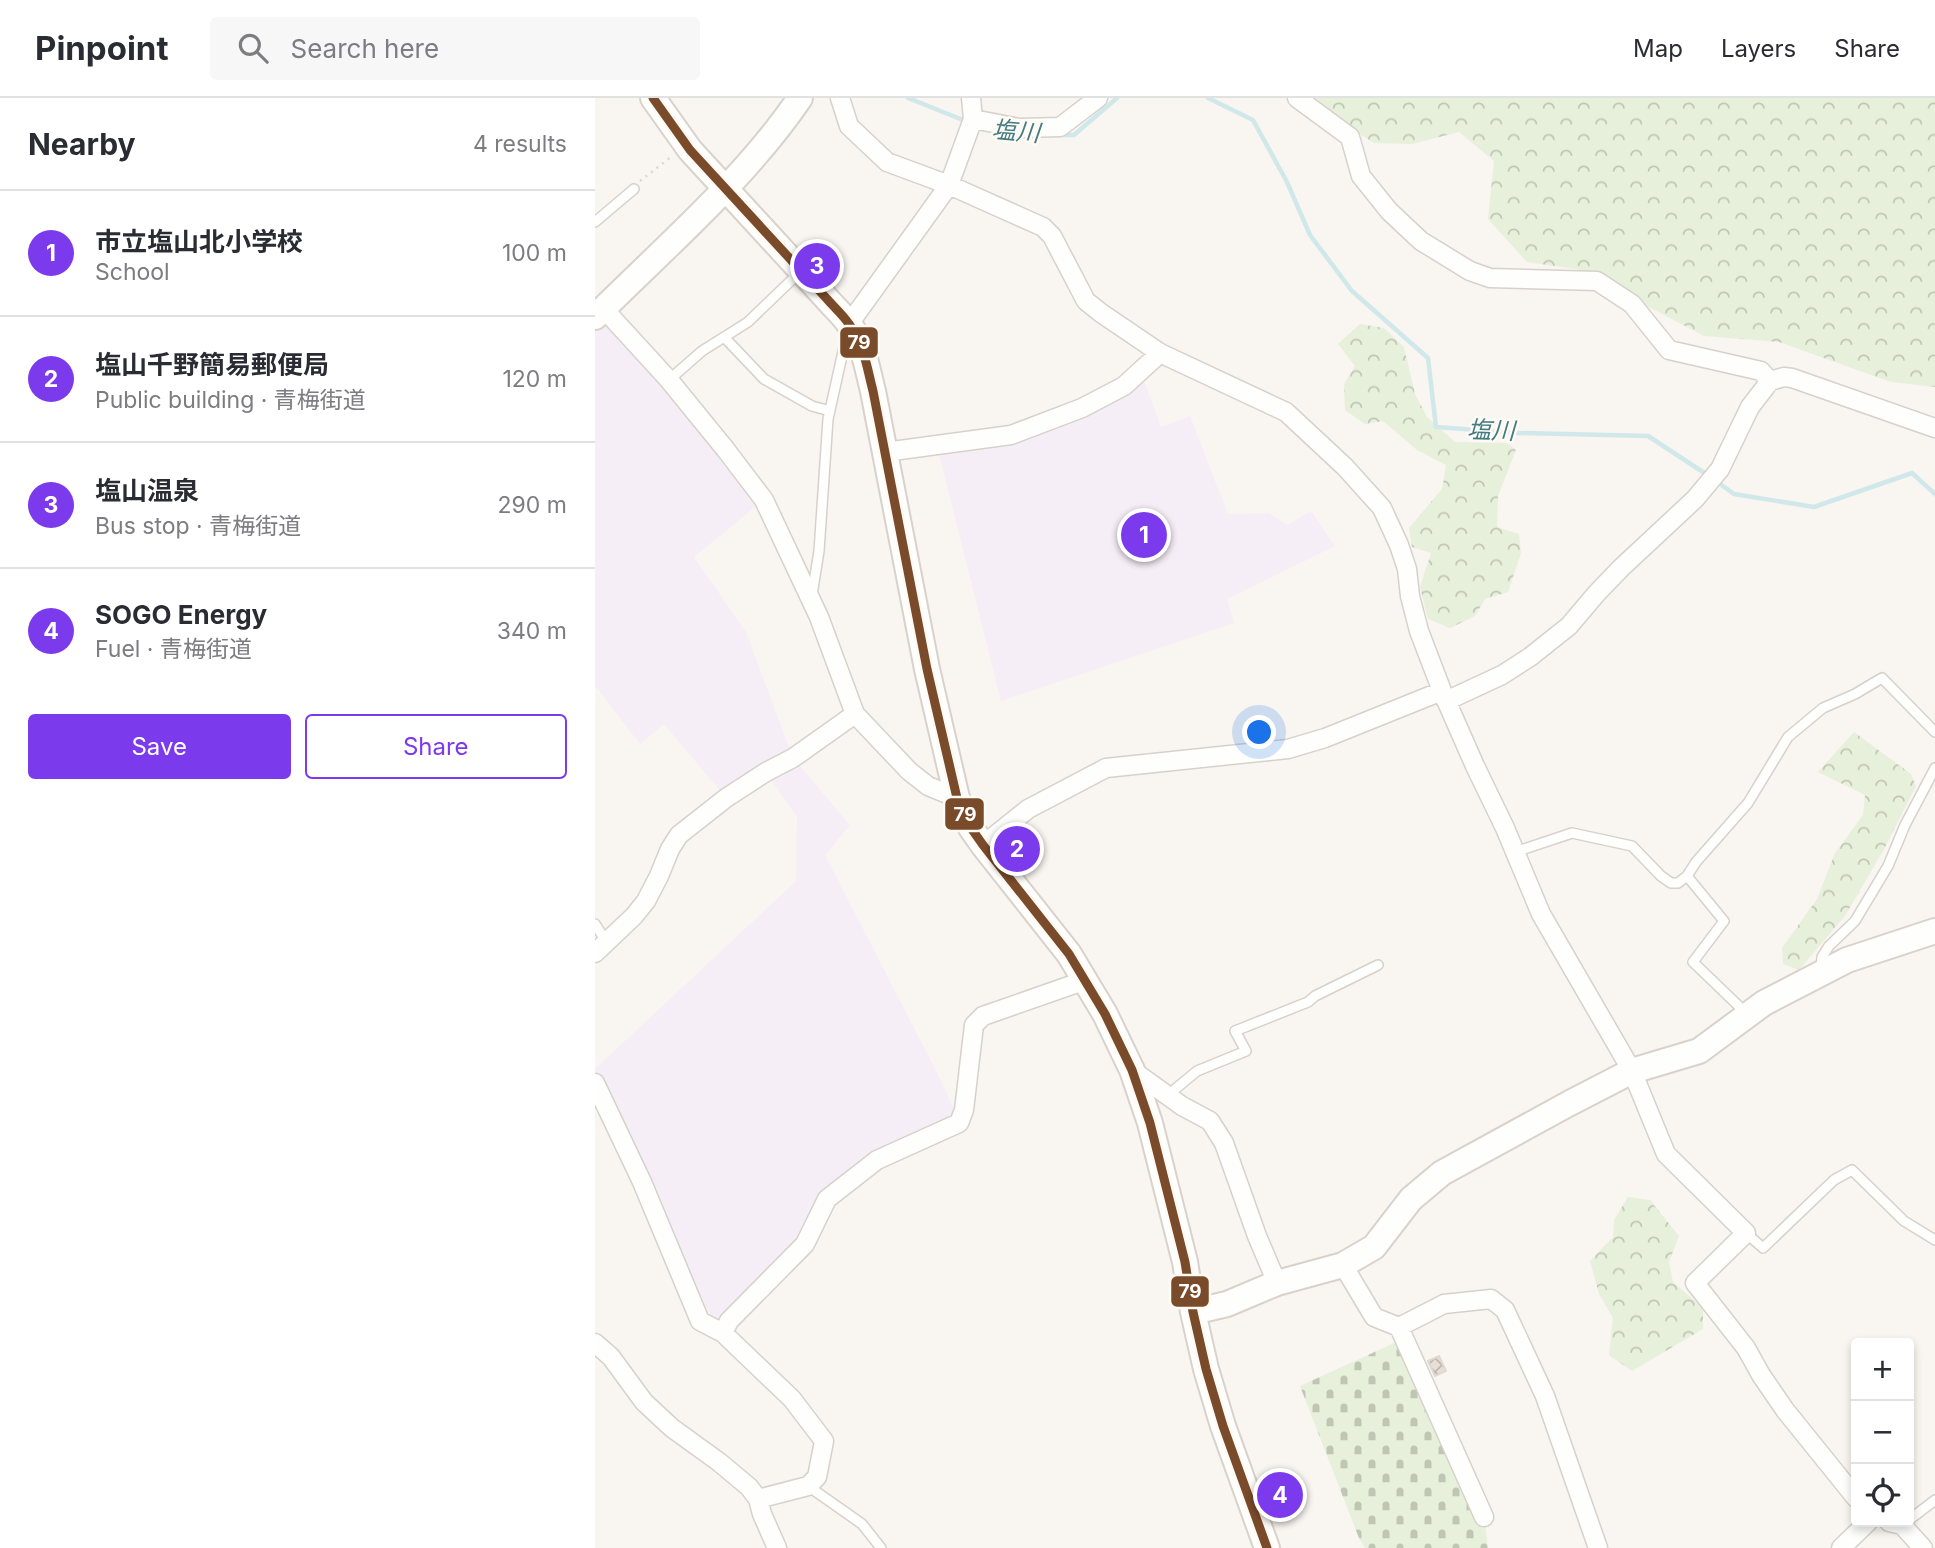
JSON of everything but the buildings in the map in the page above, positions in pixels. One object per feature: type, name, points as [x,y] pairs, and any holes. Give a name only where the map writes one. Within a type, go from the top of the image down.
[{"type":"street","points":[[653,98],[687,145],[849,324],[857,337],[864,354],[927,669],[957,797],[982,845],[1069,954],[1086,980],[1132,1070],[1150,1124],[1185,1262],[1206,1369],[1223,1426],[1267,1548]]},
{"type":"street","points":[[800,98],[726,188],[599,313],[669,380],[764,500],[811,600],[855,714],[909,771],[928,786],[957,797]]},
{"type":"street","points":[[841,98],[849,126],[887,162],[949,185],[1043,227],[1052,236],[1086,301],[1160,353],[1286,412],[1345,467],[1382,509],[1407,569],[1410,596],[1419,631],[1444,696],[1541,914],[1632,1071],[1667,1154],[1746,1233],[1695,1283],[1746,1348],[1761,1376],[1785,1410],[1851,1492]]},
{"type":"street","points":[[849,324],[949,185],[973,119],[971,98]]},
{"type":"street","points":[[973,119],[1019,128],[1061,127],[1098,98]]},
{"type":"street","points":[[1297,98],[1350,137],[1361,176],[1389,211],[1420,242],[1470,271],[1490,278],[1597,281],[1632,304],[1669,350],[1761,371],[1770,381]]},
{"type":"street","points":[[885,452],[1011,435],[1083,408],[1123,386],[1160,353]]},
{"type":"street","points":[[982,845],[1028,809],[1106,768],[1288,749],[1502,675],[1569,626],[1621,568],[1695,499],[1720,469],[1750,407],[1770,381],[1792,378],[1935,428]]},
{"type":"street","points":[[601,948],[646,901],[679,835],[726,798],[793,758],[855,714]]},
{"type":"street","points":[[1193,1312],[1227,1304],[1277,1283],[1343,1265],[1374,1247],[1411,1199],[1442,1173],[1632,1071],[1699,1051],[1764,1003],[1820,973],[1847,960],[1935,930]]},
{"type":"street","points":[[723,1333],[729,1321],[805,1244],[827,1199],[877,1160],[959,1123],[964,1110],[974,1025],[983,1016],[1086,980]]},
{"type":"street","points":[[1132,1070],[1182,1106],[1210,1121],[1224,1143],[1257,1237],[1277,1283]]},
{"type":"street","points":[[595,1083],[642,1182],[700,1321],[723,1333],[792,1399],[824,1441],[817,1477],[808,1486],[758,1499]]},
{"type":"street","points":[[1343,1265],[1374,1317],[1399,1327],[1484,1517]]},
{"type":"street","points":[[1399,1327],[1444,1304],[1490,1299],[1505,1310],[1545,1396],[1598,1548]]},
{"type":"street","points":[[595,1343],[611,1357],[644,1402],[672,1428],[749,1488],[758,1499],[777,1548]]},
{"type":"street","points":[[1841,1548],[1863,1527]]},
{"type":"street","points":[[1906,1527],[1923,1548]]},
{"type":"lane","points":[[595,222],[634,188]]},
{"type":"lane","points":[[669,380],[702,351],[748,322],[801,271]]},
{"type":"lane","points":[[811,600],[819,551],[830,411],[849,324]]},
{"type":"lane","points":[[724,337],[764,379],[812,406],[830,411]]},
{"type":"lane","points":[[1515,852],[1572,833],[1632,846],[1661,876],[1671,883],[1678,883],[1687,876],[1748,803],[1788,737],[1823,708],[1882,678],[1935,732]]},
{"type":"lane","points":[[1820,973],[1822,957],[1829,946],[1855,921],[1888,866],[1905,825],[1935,768]]},
{"type":"lane","points":[[1687,876],[1724,920],[1693,962],[1747,1014]]},
{"type":"lane","points":[[595,924],[601,948]]},
{"type":"lane","points":[[1168,1096],[1197,1071],[1246,1051],[1235,1031],[1308,1002],[1378,965]]},
{"type":"lane","points":[[1746,1233],[1763,1248],[1833,1180],[1852,1170],[1904,1221],[1935,1240]]},
{"type":"lane","points":[[808,1486],[862,1524],[881,1548]]},
{"type":"lane","points":[[1914,1514],[1935,1500]]},
{"type":"path","points":[[634,188],[641,179],[687,145]]},
{"type":"shaded area","points":[[604,309],[764,500],[694,557],[746,632],[793,758],[850,825],[825,855],[947,1093],[959,1123],[877,1160],[827,1199],[805,1244],[729,1321],[700,1321],[595,1083],[595,1069],[796,881],[797,817],[766,773],[726,798],[664,724],[640,744],[595,686],[595,317]]},
{"type":"shaded area","points":[[1144,381],[1161,427],[1190,416],[1228,514],[1269,513],[1287,525],[1311,511],[1335,546],[1227,599],[1234,623],[1001,701],[938,450],[1096,407]]},
{"type":"green space","points":[[1304,98],[1935,98],[1935,387],[1891,382],[1779,342],[1704,336],[1645,305],[1595,272],[1527,262],[1488,219],[1494,161],[1459,132],[1412,144],[1374,143]]},
{"type":"green space","points":[[1360,324],[1384,328],[1404,347],[1415,394],[1427,417],[1455,442],[1507,443],[1516,450],[1498,496],[1497,527],[1519,534],[1521,553],[1508,592],[1485,599],[1475,616],[1450,628],[1428,619],[1420,587],[1431,553],[1412,547],[1409,528],[1442,489],[1446,465],[1417,450],[1383,421],[1365,424],[1345,410],[1344,384],[1355,366],[1338,344]]},
{"type":"green space","points":[[1854,732],[1911,774],[1916,786],[1883,851],[1845,916],[1799,970],[1783,964],[1782,948],[1817,899],[1835,853],[1863,815],[1865,795],[1818,772]]},
{"type":"green space","points":[[1628,1197],[1650,1200],[1679,1236],[1669,1262],[1673,1282],[1703,1308],[1703,1329],[1632,1371],[1609,1355],[1613,1318],[1599,1294],[1590,1261],[1613,1237],[1614,1220]]},
{"type":"green space","points":[[1403,1339],[1484,1517],[1488,1548],[1365,1548],[1359,1538],[1300,1386]]},
{"type":"waterway","name":"塩川","points":[[908,98],[968,122]]},
{"type":"waterway","name":"塩川","points":[[1058,135],[1074,135],[1117,98]]},
{"type":"waterway","name":"塩川","points":[[1208,98],[1253,120],[1287,182],[1310,235],[1352,291],[1428,358],[1436,427],[1519,433],[1648,436],[1709,476]]},
{"type":"waterway","name":"塩川","points":[[1716,481],[1734,494],[1814,507],[1912,473],[1935,494]]},
{"type":"transit line","name":"79","points":[[653,98],[690,150],[841,314],[858,340],[873,391],[927,669],[957,798],[971,828],[983,845],[1069,954],[1105,1014],[1132,1070],[1150,1123],[1185,1262],[1206,1369],[1223,1426],[1267,1548]]},
{"type":"place","name":"塩山温泉","points":[[817,266]]},
{"type":"place","name":"市立塩山北小学校","points":[[1144,535]]},
{"type":"place","name":"塩山千野簡易郵便局","points":[[1017,849]]},
{"type":"place","name":"SOGO Energy","points":[[1280,1495]]}]
